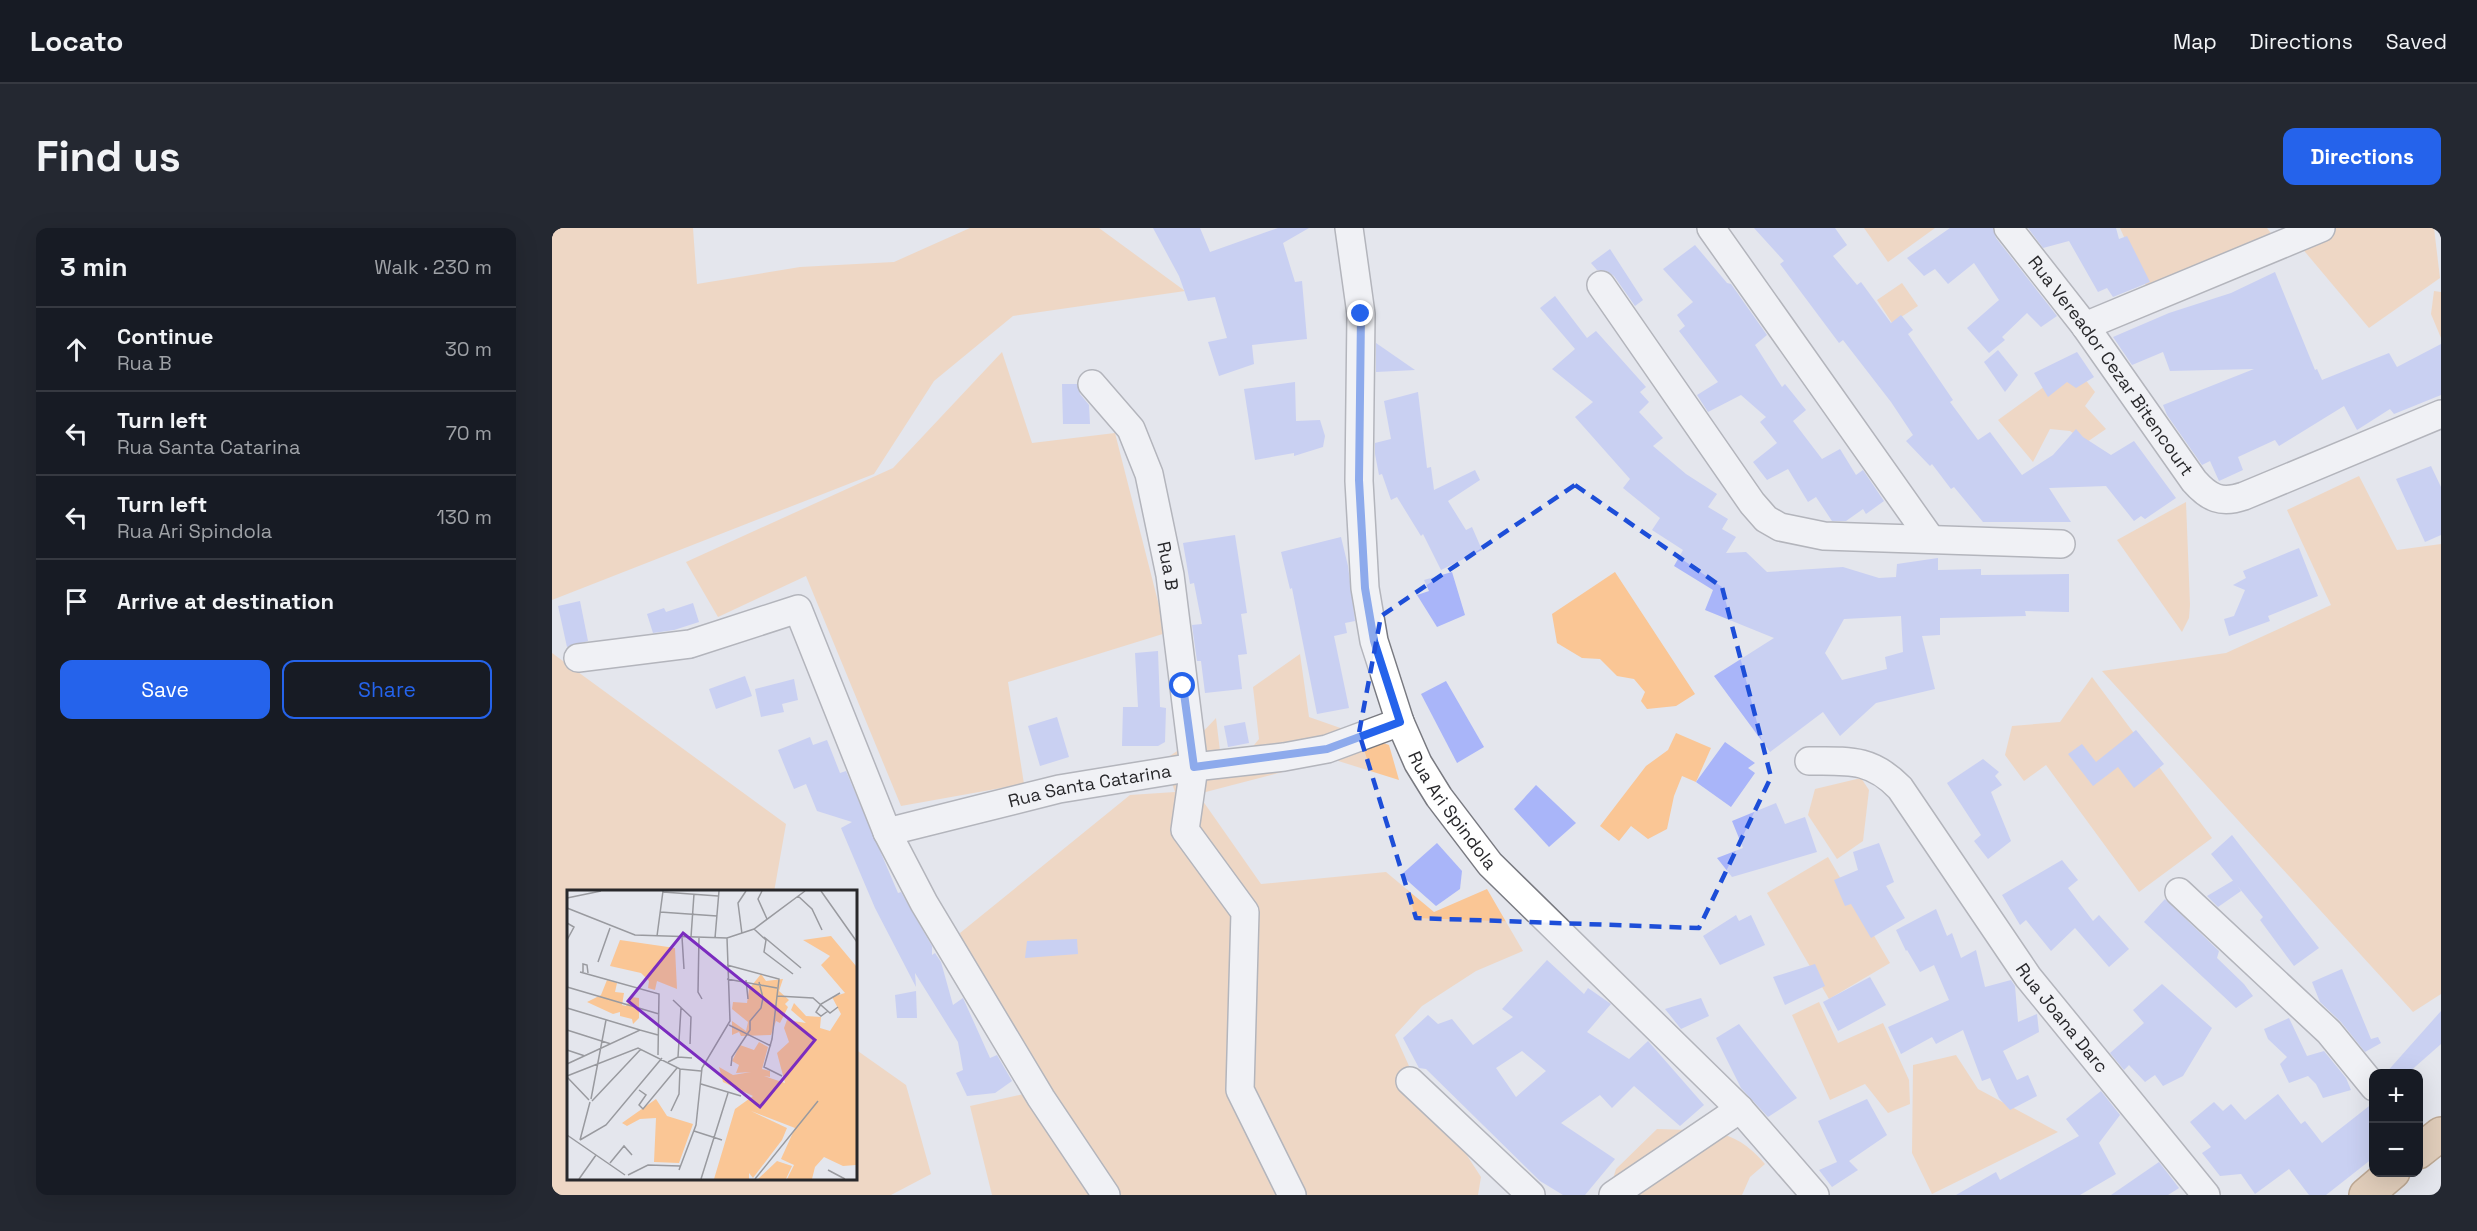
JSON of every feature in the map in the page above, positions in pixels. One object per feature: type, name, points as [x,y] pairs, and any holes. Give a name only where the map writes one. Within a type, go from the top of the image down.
[{"type":"main road","points":[[2423,1148],[2441,1134]]},
{"type":"main road","points":[[2366,1195],[2388,1177]]},
{"type":"street","name":"Rua Ari Spindola","points":[[1349,228],[1361,314],[1359,480],[1365,588],[1374,641],[1400,722],[1418,763],[1439,796],[1490,864],[1740,1109],[1815,1195]]},
{"type":"street","points":[[1711,228],[1930,538]]},
{"type":"street","name":"Rua Vereador Cezar Bitencourt","points":[[2008,228],[2085,326],[2194,481],[2204,493],[2218,501],[2244,496],[2441,414]]},
{"type":"street","points":[[2085,326],[2321,228]]},
{"type":"street","points":[[1600,285],[1689,416],[1766,519],[1799,533],[1824,536],[2061,543]]},
{"type":"street","name":"Rua B","points":[[1092,384],[1131,429],[1149,474],[1170,575],[1194,767],[1185,830],[1245,912],[1240,1090],[1292,1195]]},
{"type":"street","points":[[579,658],[690,644],[798,609],[887,832],[924,903],[1041,1098],[1106,1195]]},
{"type":"street","name":"Rua Santa Catarina","points":[[887,832],[1059,789],[1194,767],[1327,749],[1400,722]]},
{"type":"street","name":"Rua Joana Darc","points":[[1809,761],[1851,761],[1879,770],[1900,788],[2028,977],[2206,1195]]},
{"type":"street","points":[[2179,892],[2329,1032],[2369,1082]]},
{"type":"street","points":[[1410,1081],[1531,1195]]},
{"type":"street","points":[[1613,1195],[1740,1109]]},
{"type":"highlighted area","points":[[1575,485],[1722,587],[1771,777],[1699,928],[1416,918],[1359,733],[1381,616]]},
{"type":"shaded area","points":[[552,228],[693,228],[697,284],[800,267],[894,262],[970,228],[1099,228],[1185,291],[1013,316],[934,381],[874,474],[552,600]]},
{"type":"shaded area","points":[[1864,228],[1935,228],[1888,262]]},
{"type":"shaded area","points":[[2120,228],[2267,228],[2273,236],[2150,295]]},
{"type":"shaded area","points":[[2285,228],[2434,228],[2440,278],[2369,328]]},
{"type":"shaded area","points":[[1902,283],[1918,306],[1892,323],[1877,300]]},
{"type":"shaded area","points":[[2434,291],[2441,292],[2441,338],[2431,314]]},
{"type":"shaded area","points":[[1002,352],[1032,443],[1115,433],[1166,633],[1008,682],[1024,784],[901,806],[806,576],[718,617],[686,562],[893,468]]},
{"type":"shaded area","points":[[2074,365],[2095,392],[2085,406],[2106,429],[2087,442],[2070,431],[2050,429],[2033,462],[1998,420]]},
{"type":"shaded area","points":[[2359,476],[2397,550],[2441,544],[2441,994],[2413,1012],[2102,671],[2226,653],[2331,605],[2287,510]]},
{"type":"shaded area","points":[[2186,502],[2190,605],[2189,618],[2182,632],[2117,540]]},
{"type":"shaded area","points":[[1615,572],[1695,694],[1676,706],[1647,709],[1641,701],[1645,692],[1634,679],[1617,676],[1600,659],[1582,658],[1557,643],[1552,614]]},
{"type":"shaded area","points":[[552,653],[786,824],[774,890],[567,890],[567,1180],[856,1180],[856,1050],[906,1085],[931,1174],[891,1195],[552,1195]]},
{"type":"shaded area","points":[[1300,654],[1309,717],[1389,745],[1399,780],[1332,759],[1198,794],[1261,884],[1386,872],[1434,912],[1487,889],[1523,951],[1476,971],[1422,1006],[1395,1035],[1409,1066],[1481,1177],[1478,1195],[992,1195],[970,1106],[1028,1093],[1014,1061],[990,1041],[960,933],[1130,795],[1175,792],[1164,760],[1199,736],[1216,718],[1220,751],[1250,750],[1259,739],[1253,687]]},
{"type":"shaded area","points":[[2092,677],[2212,838],[2139,892],[2046,765],[2024,781],[2005,755],[2012,726],[2060,722]]},
{"type":"shaded area","points":[[1676,733],[1711,748],[1696,782],[1682,776],[1674,796],[1667,829],[1648,839],[1631,826],[1619,841],[1600,826],[1646,766],[1668,750]]},
{"type":"shaded area","points":[[1861,778],[1869,790],[1863,841],[1837,859],[1808,815],[1815,789]]},
{"type":"shaded area","points":[[1828,857],[1890,963],[1829,999],[1767,893]]},
{"type":"shaded area","points":[[1819,1002],[1838,1043],[1883,1023],[1909,1080],[1910,1104],[1888,1113],[1865,1084],[1830,1100],[1792,1015]]},
{"type":"shaded area","points":[[1956,1055],[1978,1089],[2058,1132],[1932,1194],[1912,1153],[1913,1065]]},
{"type":"shaded area","points":[[1657,1129],[1703,1131],[1729,1136],[1753,1151],[1765,1164],[1750,1177],[1742,1195],[1608,1195],[1616,1169]]},
{"type":"building","points":[[1153,228],[1200,228],[1210,252],[1278,228],[1309,228],[1283,243],[1295,282],[1302,281],[1307,339],[1252,345],[1254,364],[1219,376],[1208,342],[1227,338],[1215,297],[1188,301],[1179,276]]},
{"type":"building","points":[[1754,228],[1835,228],[1847,245],[1833,256],[1857,285],[1861,282],[1891,323],[1901,315],[1913,330],[1908,334],[1953,400],[1950,402],[1978,440],[1990,432],[2022,475],[2053,455],[2076,429],[2083,437],[2111,455],[2134,441],[2176,498],[2145,519],[2141,516],[2134,521],[2106,486],[2049,488],[2071,522],[1983,522],[1954,487],[1951,489],[1932,464],[1930,466],[1906,441],[1913,435],[1891,402],[1843,340],[1839,343],[1780,264],[1784,261]]},
{"type":"building","points":[[1950,228],[1993,228],[1996,238],[2057,316],[2041,327],[2027,313],[2002,337],[2005,340],[1989,353],[1967,328],[1999,300],[1974,263],[1948,284],[1935,269],[1924,276],[1907,258]]},
{"type":"building","points":[[2028,228],[2116,228],[2119,239],[2127,236],[2150,282],[2113,297],[2107,288],[2098,292],[2069,241],[2043,248]]},
{"type":"building","points":[[1695,245],[1727,283],[1731,284],[1767,335],[1755,345],[1782,387],[1785,384],[1806,410],[1793,421],[1822,459],[1840,449],[1856,475],[1863,470],[1884,501],[1866,514],[1863,509],[1846,521],[1832,521],[1816,497],[1808,502],[1788,469],[1767,480],[1753,462],[1777,443],[1760,422],[1766,417],[1741,395],[1708,412],[1697,395],[1718,382],[1679,331],[1685,326],[1677,315],[1693,302],[1663,269]]},
{"type":"building","points":[[1610,249],[1643,300],[1635,306],[1614,276],[1607,271],[1597,270],[1591,263]]},
{"type":"building","points":[[2275,272],[2315,370],[2317,369],[2322,380],[2389,353],[2397,367],[2441,344],[2441,395],[2394,414],[2390,409],[2357,430],[2344,406],[2279,446],[2275,440],[2238,457],[2243,470],[2219,481],[2210,461],[2202,465],[2167,415],[2163,405],[2254,369],[2170,371],[2163,352],[2132,365],[2113,337],[2169,313],[2231,293]]},
{"type":"building","points":[[1555,296],[1587,338],[1596,331],[1646,387],[1640,392],[1649,402],[1639,412],[1663,438],[1653,446],[1686,474],[1717,494],[1708,507],[1728,519],[1722,529],[1736,537],[1726,553],[1746,552],[1767,572],[1843,567],[1879,578],[1896,577],[1897,564],[1938,558],[1938,570],[1981,569],[1981,575],[2069,574],[2069,612],[2025,611],[2026,616],[1940,618],[1940,635],[1922,636],[1935,689],[1876,703],[1840,736],[1823,712],[1770,752],[1714,676],[1774,638],[1705,610],[1713,590],[1674,566],[1683,550],[1652,530],[1660,518],[1623,488],[1630,479],[1575,417],[1593,402],[1552,369],[1575,349],[1540,308]],"holes":[[[1901,616],[1903,652],[1885,657],[1887,669],[1842,680],[1825,653],[1844,619]]]},
{"type":"building","points":[[1376,343],[1415,370],[1376,372]]},
{"type":"building","points":[[1998,350],[2018,375],[2005,392],[1984,362]]},
{"type":"building","points":[[2077,352],[2094,377],[2076,388],[2067,382],[2048,397],[2034,373]]},
{"type":"building","points":[[1295,382],[1296,421],[1320,420],[1325,436],[1323,447],[1294,456],[1294,453],[1255,460],[1244,389]]},
{"type":"building","points":[[1062,384],[1077,384],[1080,394],[1089,405],[1090,424],[1063,424]]},
{"type":"building","points":[[1418,392],[1427,468],[1431,467],[1434,490],[1475,470],[1480,480],[1448,501],[1466,530],[1472,527],[1482,550],[1441,570],[1423,534],[1421,536],[1397,497],[1391,500],[1382,474],[1379,475],[1375,454],[1375,443],[1391,439],[1384,401]]},
{"type":"building","points":[[2431,466],[2441,487],[2441,535],[2425,542],[2396,479]]},
{"type":"building","points":[[1235,535],[1247,613],[1241,614],[1247,654],[1238,655],[1242,689],[1205,693],[1201,661],[1197,661],[1192,625],[1202,624],[1194,583],[1190,584],[1183,543]]},
{"type":"building","points":[[1341,537],[1348,566],[1355,621],[1345,623],[1347,633],[1334,636],[1349,708],[1317,714],[1292,588],[1290,589],[1281,552]]},
{"type":"building","points":[[2299,548],[2318,596],[2268,616],[2270,621],[2229,636],[2224,619],[2234,616],[2245,590],[2233,585],[2246,578],[2243,571]]},
{"type":"building","points":[[1452,572],[1465,615],[1437,627],[1417,595],[1429,591],[1424,580]]},
{"type":"building","points":[[580,601],[588,641],[567,647],[558,606]]},
{"type":"building","points":[[693,603],[699,622],[674,630],[653,633],[647,614],[664,608],[666,612]]},
{"type":"building","points":[[1158,651],[1160,707],[1166,708],[1165,742],[1158,746],[1122,746],[1123,707],[1138,707],[1135,653]]},
{"type":"building","points":[[745,676],[752,696],[716,709],[709,689]]},
{"type":"building","points":[[794,679],[798,700],[782,704],[784,712],[761,717],[755,689]]},
{"type":"building","points":[[1446,681],[1484,747],[1457,763],[1421,694]]},
{"type":"building","points":[[1057,717],[1069,757],[1040,766],[1028,726]]},
{"type":"building","points":[[1245,722],[1249,743],[1228,747],[1224,726]]},
{"type":"building","points":[[2136,730],[2164,764],[2134,788],[2118,767],[2093,786],[2068,754],[2082,744],[2096,762]]},
{"type":"building","points":[[810,737],[813,745],[827,740],[840,773],[846,771],[898,893],[901,892],[932,946],[932,955],[935,953],[941,962],[953,1005],[963,998],[990,1058],[997,1055],[1012,1081],[995,1093],[967,1096],[956,1073],[963,1070],[958,1042],[915,973],[916,987],[875,908],[841,828],[852,822],[817,811],[806,784],[794,789],[778,750]]},
{"type":"building","points":[[1725,742],[1755,763],[1748,768],[1755,773],[1731,807],[1696,782]]},
{"type":"building","points":[[1983,759],[1999,772],[1995,776],[2002,785],[1991,792],[2011,841],[1988,859],[1974,841],[1981,835],[1947,783]]},
{"type":"building","points":[[1536,785],[1576,823],[1549,847],[1514,809]]},
{"type":"building","points":[[1776,803],[1785,824],[1805,817],[1817,852],[1732,877],[1717,858],[1743,848],[1732,821]]},
{"type":"building","points":[[2232,835],[2319,948],[2294,966],[2260,920],[2263,917],[2211,854]]},
{"type":"building","points":[[1437,843],[1462,871],[1460,889],[1436,906],[1401,875]]},
{"type":"building","points":[[1879,843],[1894,882],[1886,886],[1905,918],[1871,938],[1851,904],[1845,906],[1834,880],[1858,870],[1853,852]]},
{"type":"building","points":[[2062,860],[2078,880],[2068,888],[2093,921],[2099,915],[2129,949],[2109,967],[2075,928],[2051,951],[2026,920],[2020,925],[2002,895]]},
{"type":"building","points":[[2234,880],[2241,891],[2218,907],[2207,896]]},
{"type":"building","points":[[2165,899],[2219,951],[2217,958],[2253,996],[2236,1008],[2144,922]]},
{"type":"building","points":[[1936,909],[1947,936],[1952,933],[1961,958],[1976,950],[1985,987],[2011,980],[2015,986],[2018,1022],[2037,1014],[2039,1032],[2003,1051],[2017,1080],[2028,1075],[2037,1096],[2010,1110],[1999,1098],[1990,1078],[1982,1081],[1963,1030],[1936,1044],[1932,1037],[1901,1054],[1888,1027],[1949,1000],[1934,965],[1920,972],[1896,930]]},
{"type":"building","points":[[1736,915],[1739,921],[1751,915],[1765,945],[1720,965],[1703,936]]},
{"type":"building","points":[[1077,939],[1078,954],[1025,958],[1027,941]]},
{"type":"building","points":[[1547,960],[1584,994],[1588,988],[1611,1004],[1587,1032],[1629,1059],[1648,1041],[1704,1105],[1680,1126],[1634,1086],[1612,1108],[1600,1095],[1561,1123],[1615,1159],[1585,1195],[1563,1195],[1540,1181],[1426,1069],[1419,1068],[1403,1038],[1428,1015],[1438,1024],[1452,1019],[1473,1045],[1513,1017],[1502,1009]],"holes":[[[1522,1051],[1546,1071],[1516,1097],[1496,1068]]]},
{"type":"building","points":[[1815,964],[1825,986],[1785,1005],[1773,977]]},
{"type":"building","points":[[2342,969],[2371,1039],[2378,1037],[2381,1043],[2365,1052],[2341,1022],[2320,1002],[2312,982]]},
{"type":"building","points":[[1870,977],[1886,1005],[1838,1031],[1823,1002]]},
{"type":"building","points":[[2162,984],[2212,1028],[2183,1076],[2163,1086],[2155,1075],[2145,1082],[2129,1065],[2124,1070],[2110,1053],[2144,1023],[2133,1010]]},
{"type":"building","points":[[916,991],[917,1018],[897,1018],[895,995]]},
{"type":"building","points":[[1701,998],[1709,1016],[1681,1029],[1665,1009]]},
{"type":"building","points":[[2441,1011],[2441,1044],[2413,1069],[2389,1069]]},
{"type":"building","points":[[2289,1018],[2307,1056],[2324,1051],[2346,1078],[2351,1090],[2323,1098],[2316,1084],[2308,1076],[2289,1083],[2280,1064],[2287,1057],[2268,1039],[2264,1029]]},
{"type":"building","points":[[1739,1024],[1797,1098],[1768,1117],[1741,1088],[1716,1038]]},
{"type":"building","points":[[2101,1091],[2120,1115],[2099,1143],[2116,1174],[2080,1195],[1956,1195],[1996,1172],[2000,1180],[2079,1136],[2066,1119]]},
{"type":"building","points":[[2278,1094],[2301,1124],[2305,1121],[2322,1143],[2369,1106],[2369,1161],[2326,1195],[2309,1195],[2289,1169],[2255,1194],[2241,1174],[2220,1176],[2202,1153],[2211,1147],[2190,1122],[2214,1102],[2223,1111],[2231,1104],[2245,1120]]},
{"type":"building","points":[[1867,1099],[1887,1135],[1849,1161],[1858,1170],[1832,1187],[1819,1170],[1837,1162],[1818,1121]]},
{"type":"building","points":[[2159,1162],[2179,1188],[2168,1195],[2111,1195]]},
{"type":"route","points":[[1183,686],[1194,767],[1284,757],[1327,749],[1400,722],[1374,641],[1365,588],[1359,480],[1361,314]]}]
